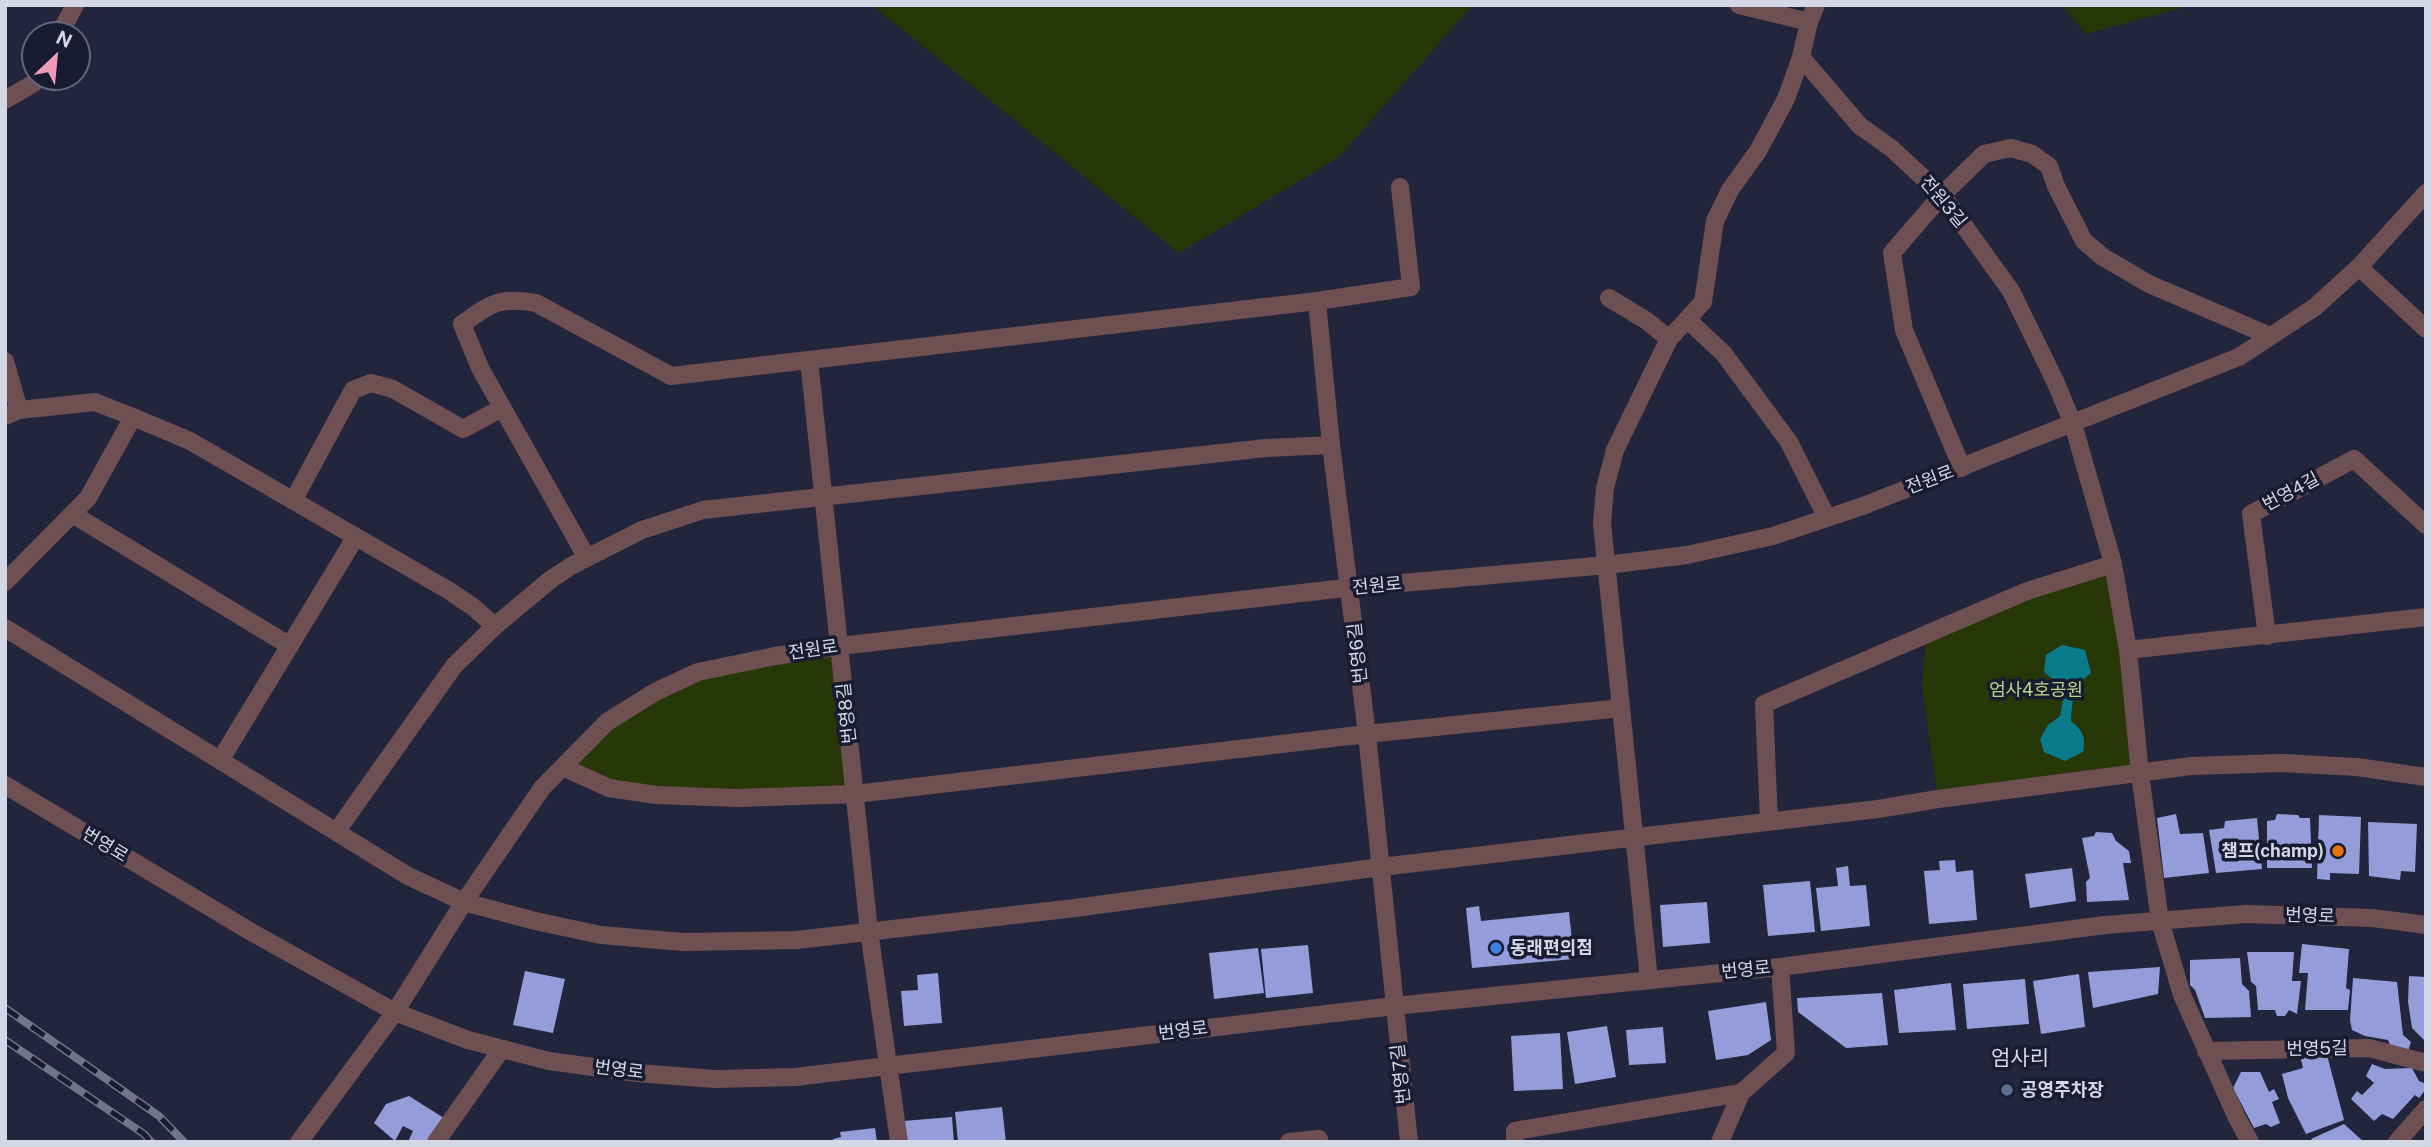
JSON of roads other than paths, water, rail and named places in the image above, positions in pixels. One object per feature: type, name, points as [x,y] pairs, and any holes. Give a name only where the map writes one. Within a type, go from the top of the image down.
[{"type":"street","points":[[66,21],[75,5]]},
{"type":"street","points":[[1739,5],[1809,22]]},
{"type":"street","points":[[1649,980],[1602,523],[1605,488],[1615,450],[1669,339],[1703,302],[1715,221],[1730,190],[1758,151],[1786,99],[1816,5]]},
{"type":"street","name":"전원3길","points":[[1801,57],[1860,126],[1891,148],[1942,195],[2011,291],[2073,424]]},
{"type":"street","points":[[5,100],[21,91]]},
{"type":"street","points":[[1962,468],[1904,330],[1892,253],[1942,195],[1983,154],[2011,148],[2032,154],[2049,166],[2084,241],[2103,257],[2149,284],[2270,335]]},
{"type":"street","points":[[587,558],[480,368],[462,324],[494,302],[518,300],[536,303],[671,376],[1317,301],[1412,287],[1400,187]]},
{"type":"street","name":"전원로","points":[[299,1142],[395,1012],[464,902],[542,788],[607,722],[655,692],[698,672],[840,646],[1351,588],[1607,565],[1687,555],[1773,536],[1962,468],[2239,357],[2315,307],[2359,267],[2426,193]]},
{"type":"street","points":[[2359,267],[2426,330]]},
{"type":"street","points":[[1609,298],[1647,321],[1669,339]]},
{"type":"street","name":"번영6길","points":[[1317,301],[1331,445],[1351,588],[1367,734],[1394,1006]]},
{"type":"street","points":[[1688,320],[1724,355],[1789,442],[1827,518]]},
{"type":"street","name":"번영8길","points":[[809,360],[869,931],[900,1142]]},
{"type":"street","points":[[5,361],[12,413],[95,402],[190,441],[448,590],[495,626]]},
{"type":"street","points":[[293,500],[353,390],[371,383],[393,389],[463,429],[502,408]]},
{"type":"street","points":[[5,582],[88,498],[133,417]]},
{"type":"street","points":[[2073,424],[2113,564],[2128,650],[2140,774],[2160,921],[2182,995],[2250,1142]]},
{"type":"street","points":[[336,832],[454,666],[495,626],[550,580],[642,530],[703,510],[824,495],[1266,448],[1331,445]]},
{"type":"street","name":"번영4길","points":[[2267,636],[2251,514],[2354,459],[2426,526]]},
{"type":"street","points":[[74,515],[290,646]]},
{"type":"street","points":[[220,759],[355,538]]},
{"type":"street","points":[[1769,822],[1764,704],[2027,591],[2113,564]]},
{"type":"street","points":[[2128,650],[2426,617]]},
{"type":"street","points":[[5,628],[408,876],[464,902],[601,935],[645,940],[797,940],[1769,822],[2191,766],[2281,763],[2357,767],[2426,777]]},
{"type":"street","points":[[563,767],[609,788],[656,795],[738,798],[855,794],[1367,734],[1621,708]]},
{"type":"street","name":"번영로","points":[[5,785],[253,933],[395,1012],[468,1040],[549,1061],[715,1079],[795,1077],[1394,1006],[1780,967],[2105,925],[2246,914],[2373,918],[2426,925]]},
{"type":"street","points":[[1720,1142],[1741,1093],[1786,1053],[1780,967]]},
{"type":"street","name":"번영7길","points":[[1394,1006],[1409,1142]]},
{"type":"street","name":"번영5길","points":[[2206,1051],[2369,1048],[2426,1063]]},
{"type":"street","points":[[436,1142],[501,1050]]},
{"type":"street","points":[[1515,1142],[1515,1130],[1741,1093]]},
{"type":"street","points":[[2396,1142],[2426,1109]]},
{"type":"street","points":[[1289,1142],[1319,1139]]},
{"type":"railway","points":[[5,1008],[159,1116],[184,1142]]},
{"type":"railway","points":[[5,1040],[144,1134],[151,1142]]},
{"type":"place","name":"챔프(champ)","points":[[2338,851]]},
{"type":"place","name":"동래편의점","points":[[1496,948]]},
{"type":"place","name":"공영주차장","points":[[2007,1090]]},
{"type":"district","name":"엄사리","points":[[2020,1059]]},
{"type":"park label","name":"엄사4호공원","points":[[2036,690]]}]
